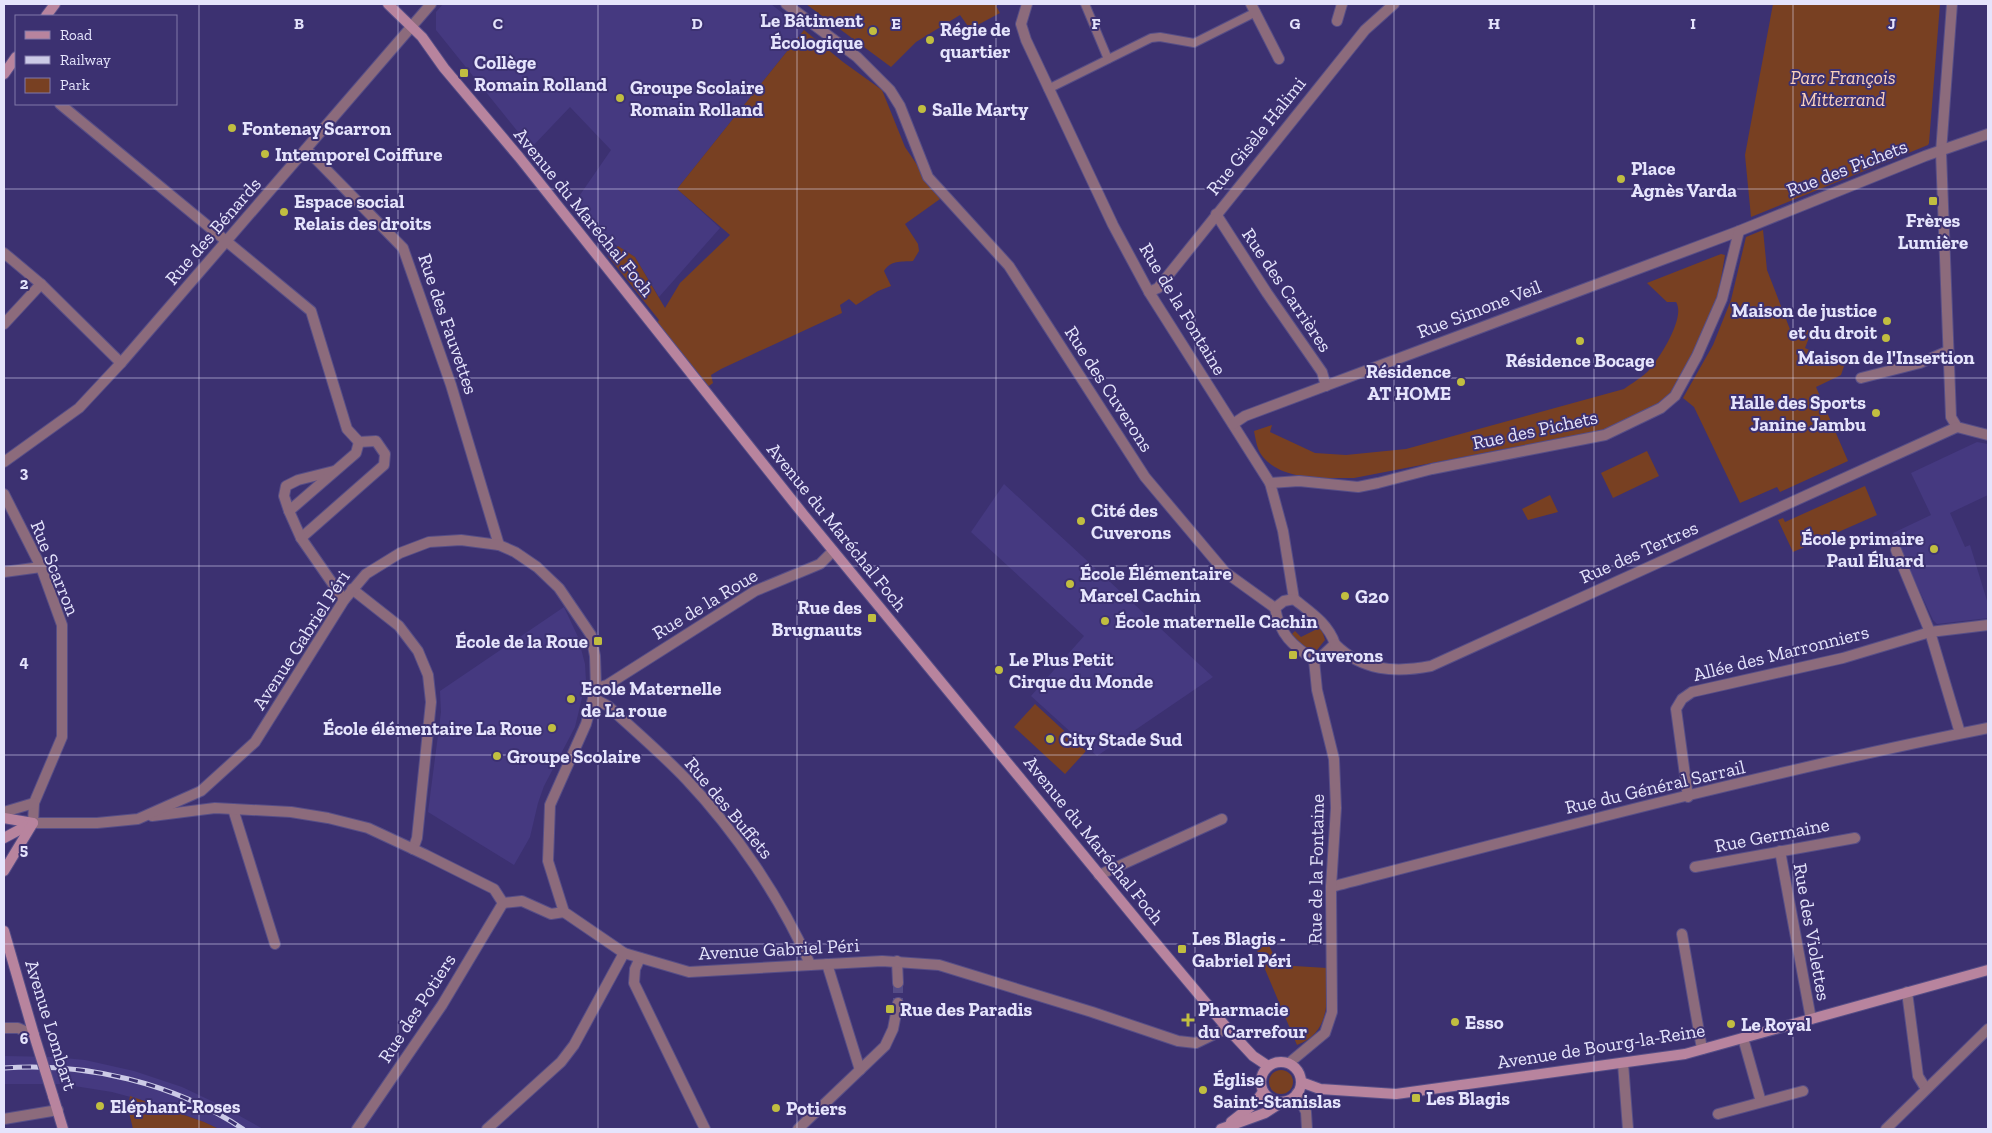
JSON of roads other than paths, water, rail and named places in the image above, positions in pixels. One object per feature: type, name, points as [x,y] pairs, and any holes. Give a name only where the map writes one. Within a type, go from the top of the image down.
[{"type":"main road","points":[[47,15],[55,4]]},
{"type":"main road","name":"Avenue du Maréchal Foch","points":[[388,4],[422,37],[444,68],[519,157],[833,551],[1099,875],[1227,1028],[1253,1056],[1268,1066]]},
{"type":"main road","points":[[4,74],[15,58]]},
{"type":"main road","points":[[4,818],[33,823]]},
{"type":"main road","points":[[4,838],[33,823]]},
{"type":"main road","points":[[4,871],[33,823]]},
{"type":"main road","name":"Avenue Lombart","points":[[4,932],[63,1129]]},
{"type":"main road","name":"Avenue de Bourg-la-Reine","points":[[1301,1082],[1320,1088],[1396,1094],[1623,1063],[1702,1049],[1988,970]]},
{"type":"main road","points":[[1222,1129],[1265,1113],[1297,1094],[1301,1082],[1296,1067],[1289,1063],[1275,1062],[1268,1066],[1262,1074],[1260,1084],[1263,1092],[1273,1101],[1282,1102]]},
{"type":"main road","points":[[1222,1129],[1254,1104],[1263,1092]]},
{"type":"street","name":"Rue des Bénards","points":[[4,462],[79,408],[121,363],[228,242],[430,4]]},
{"type":"street","name":"Rue des Cuverons","points":[[786,4],[857,57],[890,90],[900,106],[928,177],[1009,266],[1145,477],[1225,572],[1275,608]]},
{"type":"street","points":[[1026,8],[1035,4]]},
{"type":"street","points":[[1085,4],[1108,59]]},
{"type":"street","points":[[1337,20],[1342,4]]},
{"type":"street","name":"Rue Gisèle Halimi","points":[[1149,292],[1158,288],[1360,35],[1394,4]]},
{"type":"street","points":[[1952,4],[1941,152],[1951,417],[1957,427],[1988,435]]},
{"type":"street","name":"Rue de la Fontaine","points":[[1026,8],[1021,24],[1026,40],[1113,224],[1149,292],[1270,483],[1283,531],[1294,599]]},
{"type":"street","points":[[1048,89],[1152,38],[1160,37],[1194,43],[1253,8],[1279,58]]},
{"type":"street","points":[[61,105],[311,311],[347,429],[359,442]]},
{"type":"street","name":"Rue des Pichets","points":[[1270,483],[1299,481],[1358,487],[1378,484],[1432,469],[1605,434],[1661,408],[1675,396],[1697,356],[1722,299],[1739,231],[1802,204],[1988,134]]},
{"type":"street","name":"Rue des Fauvettes","points":[[306,148],[403,248],[451,385],[500,545]]},
{"type":"street","name":"Rue des Carrières","points":[[1216,214],[1267,293],[1322,372],[1326,386]]},
{"type":"street","name":"Rue Simone Veil","points":[[1233,424],[1245,416],[1739,231]]},
{"type":"street","points":[[4,253],[41,284],[121,363]]},
{"type":"street","points":[[4,324],[41,284]]},
{"type":"street","points":[[1862,378],[1920,364],[1948,351]]},
{"type":"street","name":"Rue des Tertres","points":[[1294,599],[1332,633],[1335,644],[1352,659],[1367,665],[1406,671],[1430,666],[1957,427]]},
{"type":"street","points":[[301,538],[384,465],[385,454],[376,441],[359,442]]},
{"type":"street","points":[[289,511],[356,453],[359,442]]},
{"type":"street","points":[[335,471],[298,480],[286,486],[284,496],[301,538],[344,600]]},
{"type":"street","name":"Rue Scarron","points":[[4,494],[41,567],[62,625],[62,737],[34,803],[33,823]]},
{"type":"street","name":"Avenue Gabriel Péri","points":[[33,823],[97,823],[138,819],[201,791],[256,742],[344,600],[366,574],[400,553],[429,542],[461,540],[500,545],[515,552],[537,567],[559,588],[574,606],[590,635],[595,656],[594,693],[586,724],[550,805],[548,861],[564,912],[624,954],[689,972],[810,964],[897,961],[956,968],[1178,1042],[1196,1043],[1227,1028]]},
{"type":"street","points":[[1896,550],[1930,632],[1960,733]]},
{"type":"street","name":"Rue de la Roue","points":[[594,693],[754,591],[820,564],[833,551]]},
{"type":"street","points":[[4,572],[41,567]]},
{"type":"street","points":[[352,589],[399,626],[418,651],[428,675],[432,702],[417,838],[413,849]]},
{"type":"street","points":[[1294,599],[1284,601],[1275,608],[1278,624],[1285,636],[1314,660],[1320,658],[1335,644]]},
{"type":"street","name":"Allée des Marronniers","points":[[1688,797],[1676,709],[1682,699],[1692,692],[1843,658],[1930,632],[1988,625]]},
{"type":"street","name":"Rue de la Fontaine","points":[[1289,1063],[1325,1033],[1332,1012],[1331,887],[1336,808],[1334,759],[1317,690],[1314,660]]},
{"type":"street","name":"Rue des Buffets","points":[[594,693],[686,779],[731,833],[760,873],[810,964]]},
{"type":"street","name":"Rue du Général Sarrail","points":[[1331,887],[1512,838],[1988,728]]},
{"type":"street","points":[[201,791],[203,808]]},
{"type":"street","points":[[4,812],[34,803]]},
{"type":"street","points":[[138,819],[203,808],[291,812],[328,818],[368,828],[413,849],[494,889],[503,903],[522,901],[552,914],[564,912]]},
{"type":"street","points":[[233,809],[275,944]]},
{"type":"street","points":[[1099,875],[1222,819]]},
{"type":"street","name":"Rue Germaine","points":[[1695,867],[1855,838]]},
{"type":"street","name":"Rue des Violettes","points":[[1780,851],[1810,1019]]},
{"type":"street","name":"Rue des Potiers","points":[[357,1129],[442,1005],[503,903]]},
{"type":"street","points":[[1682,934],[1702,1049]]},
{"type":"street","points":[[487,1129],[561,1062],[574,1045],[624,954]]},
{"type":"street","points":[[640,958],[635,969],[634,983],[705,1129]]},
{"type":"street","points":[[897,961],[898,983]]},
{"type":"street","points":[[827,964],[860,1070]]},
{"type":"street","points":[[1907,992],[1918,1076],[1926,1089]]},
{"type":"street","points":[[798,1129],[885,1046],[893,1029],[898,1003]]},
{"type":"street","points":[[4,1028],[18,1028],[34,1036]]},
{"type":"street","points":[[1886,1129],[1988,1029]]},
{"type":"street","points":[[1743,1038],[1761,1102]]},
{"type":"street","points":[[1623,1063],[1628,1129]]},
{"type":"street","points":[[1718,1114],[1803,1090]]},
{"type":"street","points":[[1297,1094],[1306,1112],[1307,1129]]},
{"type":"street","points":[[4,1119],[58,1110]]},
{"type":"tunnel","points":[[898,983],[898,1003]]},
{"type":"railway","points":[[4,1068],[66,1069],[128,1079],[188,1099],[243,1129]]},
{"type":"place","name":"Le Bâtiment Écologique","points":[[873,31]]},
{"type":"place","name":"Régie de quartier","points":[[930,40]]},
{"type":"place","name":"Collège Romain Rolland","points":[[464,73]]},
{"type":"place","name":"Groupe Scolaire Romain Rolland","points":[[620,98]]},
{"type":"place","name":"Salle Marty","points":[[922,109]]},
{"type":"place","name":"Fontenay Scarron","points":[[232,128]]},
{"type":"place","name":"Intemporel Coiffure","points":[[265,154]]},
{"type":"place","name":"Place Agnès Varda","points":[[1621,179]]},
{"type":"place","name":"Frères Lumière","points":[[1933,201]]},
{"type":"place","name":"Espace social Relais des droits","points":[[284,212]]},
{"type":"place","name":"Maison de justice et du droit","points":[[1887,321]]},
{"type":"place","name":"Maison de l'Insertion","points":[[1886,338]]},
{"type":"place","name":"Résidence Bocage","points":[[1580,341]]},
{"type":"place","name":"Résidence AT HOME","points":[[1461,382]]},
{"type":"place","name":"Halle des Sports Janine Jambu","points":[[1876,413]]},
{"type":"place","name":"Cité des Cuverons","points":[[1081,521]]},
{"type":"place","name":"École primaire Paul Éluard","points":[[1934,549]]},
{"type":"place","name":"École Élémentaire Marcel Cachin","points":[[1070,584]]},
{"type":"place","name":"G20","points":[[1345,596]]},
{"type":"place","name":"Rue des Brugnauts","points":[[872,618]]},
{"type":"place","name":"École maternelle Cachin","points":[[1105,621]]},
{"type":"place","name":"École de la Roue","points":[[598,641]]},
{"type":"place","name":"Cuverons","points":[[1293,655]]},
{"type":"place","name":"Le Plus Petit Cirque du Monde","points":[[999,670]]},
{"type":"place","name":"Ecole Maternelle de La roue","points":[[571,699]]},
{"type":"place","name":"École élémentaire La Roue","points":[[552,728]]},
{"type":"place","name":"City Stade Sud","points":[[1050,739]]},
{"type":"place","name":"Groupe Scolaire","points":[[497,756]]},
{"type":"place","name":"Les Blagis - Gabriel Péri","points":[[1182,949]]},
{"type":"place","name":"Rue des Paradis","points":[[890,1009]]},
{"type":"place","name":"Pharmacie du Carrefour","points":[[1188,1020]]},
{"type":"place","name":"Esso","points":[[1455,1022]]},
{"type":"place","name":"Le Royal","points":[[1731,1024]]},
{"type":"place","name":"Église Saint-Stanislas","points":[[1203,1090]]},
{"type":"place","name":"Les Blagis","points":[[1416,1098]]},
{"type":"place","name":"Eléphant-Roses","points":[[100,1106]]},
{"type":"place","name":"Potiers","points":[[776,1108]]},
{"type":"park label","name":"Parc François Mitterrand","points":[[1843,88]]}]
